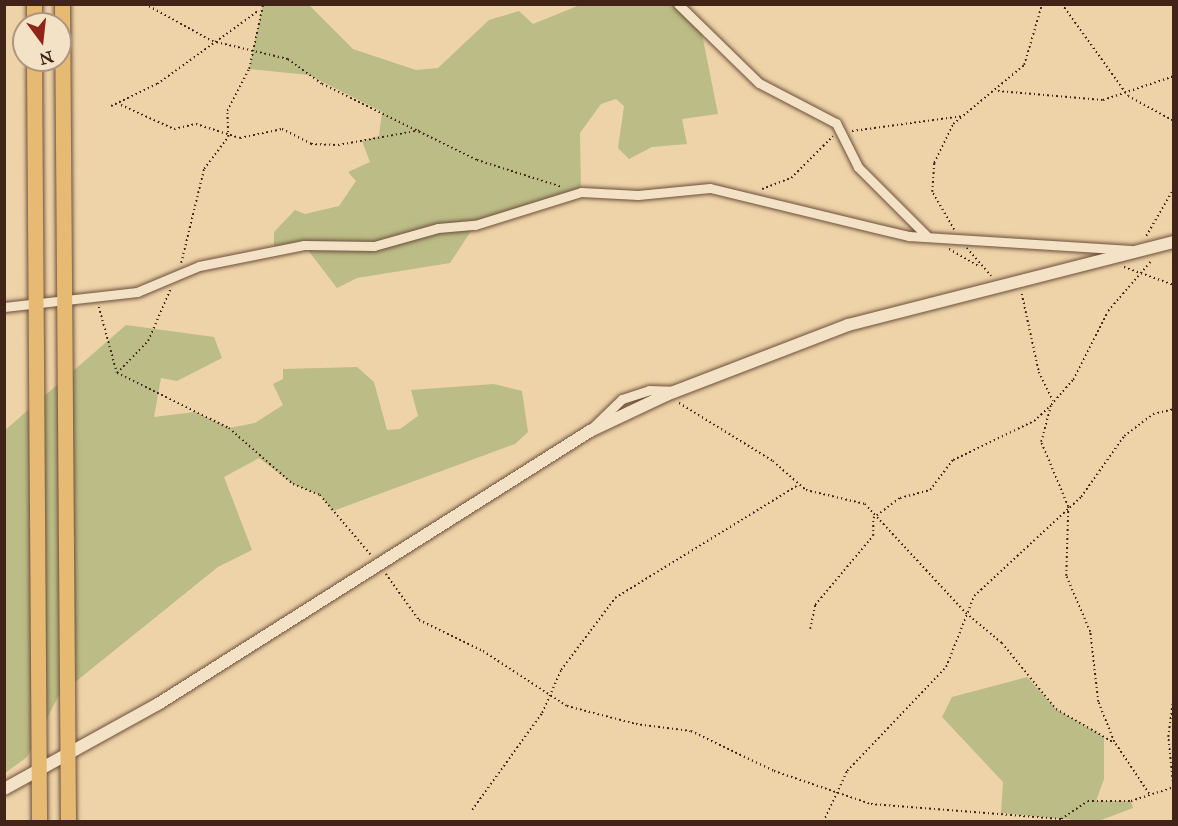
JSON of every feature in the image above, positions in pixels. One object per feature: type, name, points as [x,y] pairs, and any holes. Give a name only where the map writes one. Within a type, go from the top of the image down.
[{"type":"highway","points":[[62,4],[60,301],[64,755],[68,822]]},
{"type":"highway","points":[[34,72],[36,771],[39,822]]},
{"type":"street","points":[[678,4],[759,83],[836,123],[858,167],[928,237]]},
{"type":"street","points":[[4,307],[137,292],[199,266],[304,244],[374,246],[438,228],[475,225],[581,192],[638,195],[710,188],[928,237],[1138,250]]},
{"type":"street","points":[[4,789],[158,704],[590,431],[671,393],[848,325],[1173,242]]},
{"type":"path","points":[[145,4],[212,41],[288,59],[322,84],[423,129],[477,160],[581,192]]},
{"type":"path","points":[[117,373],[148,341],[187,250],[204,169],[228,134],[227,111],[253,51],[259,11],[263,4]]},
{"type":"path","points":[[979,267],[933,192],[934,163],[953,124],[997,91],[1024,65],[1042,4]]},
{"type":"path","points":[[1062,4],[1128,96],[1173,121]]},
{"type":"path","points":[[111,106],[121,105],[259,11]]},
{"type":"path","points":[[997,91],[1087,101],[1128,96],[1173,76]]},
{"type":"path","points":[[121,105],[162,126],[196,124],[240,138],[282,129],[311,144],[338,145],[423,129]]},
{"type":"path","points":[[1138,250],[1173,188]]},
{"type":"path","points":[[928,237],[979,267],[1002,285]]},
{"type":"path","points":[[810,629],[815,605],[873,536],[875,516],[900,498],[930,490],[953,460],[1034,421],[1073,380],[1108,311],[1154,258]]},
{"type":"path","points":[[1104,259],[1173,285]]},
{"type":"path","points":[[1018,281],[1039,372],[1054,402]]},
{"type":"path","points":[[96,297],[117,373],[237,434],[293,484],[320,495],[378,564],[419,620],[497,659],[551,697],[606,717],[691,731],[774,771],[893,808],[1062,820],[1088,801],[1131,801],[1173,787],[1168,737],[1173,691]]},
{"type":"path","points":[[671,393],[773,461],[798,485],[865,504],[966,613],[1002,643],[1056,709],[1114,742]]},
{"type":"path","points":[[1051,405],[1041,442],[1068,510],[1066,576],[1090,632],[1098,702],[1114,742],[1150,795]]},
{"type":"path","points":[[823,822],[847,771],[938,678],[966,613],[988,580],[1068,510],[1124,436],[1153,414],[1173,409]]},
{"type":"path","points":[[472,810],[551,697],[561,670],[615,598],[798,485]]},
{"type":"green space","points":[[263,5],[309,5],[353,49],[416,70],[438,68],[489,20],[519,11],[533,24],[580,5],[678,5],[701,29],[718,114],[682,119],[687,144],[652,147],[629,159],[618,148],[624,106],[616,99],[601,104],[580,133],[581,192],[475,225],[450,263],[357,278],[337,288],[304,245],[274,250],[274,232],[295,210],[305,214],[339,206],[356,181],[348,172],[370,162],[362,141],[379,136],[382,112],[309,75],[249,69]]},
{"type":"green space","points":[[126,325],[214,337],[222,358],[177,381],[161,378],[154,417],[195,412],[229,428],[255,423],[283,405],[273,384],[283,379],[283,369],[357,367],[374,382],[387,430],[400,429],[418,416],[411,390],[494,384],[522,391],[528,432],[515,444],[333,511],[320,495],[293,484],[259,458],[224,477],[252,550],[218,567],[59,695],[27,757],[5,773],[4,431]]},
{"type":"green space","points":[[1027,677],[1056,709],[1104,737],[1104,779],[1096,801],[1131,801],[1133,808],[1096,822],[1001,813],[1003,782],[942,717],[952,697]]}]
